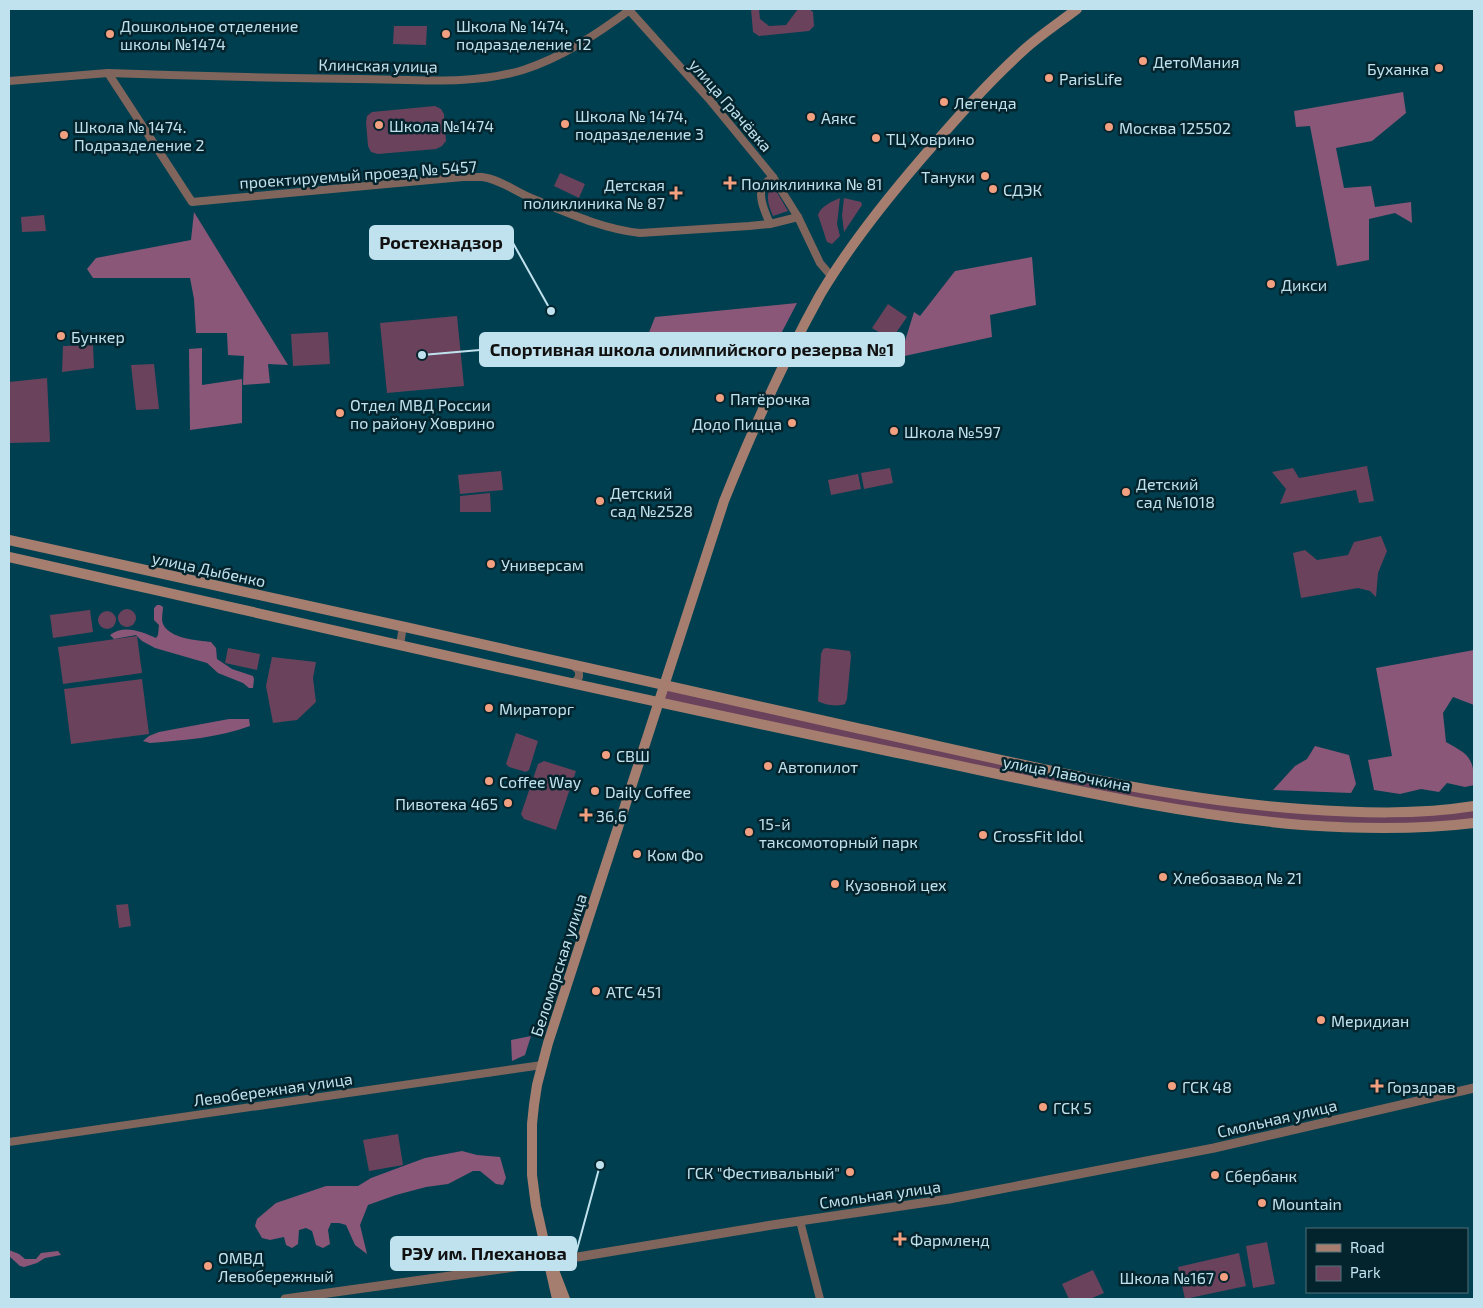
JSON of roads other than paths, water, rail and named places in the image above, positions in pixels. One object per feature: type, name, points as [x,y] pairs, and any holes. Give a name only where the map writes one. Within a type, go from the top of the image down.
[{"type":"main road","name":"Беломорская улица","points":[[557,1299],[536,1206],[532,1175],[532,1124],[537,1085],[724,501],[752,430],[781,370],[832,277],[883,204],[991,81],[1027,47],[1077,9]]},
{"type":"main road","name":"улица Дыбенко","points":[[9,540],[664,685]]},
{"type":"main road","name":"улица Дыбенко","points":[[9,557],[659,703]]},
{"type":"main road","name":"улица Лавочкина","points":[[664,685],[1011,761],[1182,795],[1282,807],[1348,812],[1398,812],[1474,806]]},
{"type":"main road","name":"улица Лавочкина","points":[[659,703],[1020,780],[1180,810],[1263,821],[1347,828],[1452,826],[1474,823]]},
{"type":"main road","name":"Беломорская улица","points":[[549,1261],[565,1299]]},
{"type":"street","name":"улица Грачёвка","points":[[630,9],[773,176],[798,217],[820,263],[832,277]]},
{"type":"street","name":"Клинская улица","points":[[108,73],[297,78],[476,79],[515,72],[546,62],[571,50],[630,9]]},
{"type":"street","points":[[9,82],[108,73]]},
{"type":"street","name":"проектируемый проезд № 5457","points":[[108,73],[192,202],[483,177],[599,224],[640,233],[770,224],[798,217]]},
{"type":"street","points":[[770,224],[765,211],[761,189],[773,176]]},
{"type":"street","points":[[400,645],[403,626]]},
{"type":"street","points":[[569,682],[577,680],[580,674],[578,668],[573,665]]},
{"type":"street","points":[[1160,807],[1165,806],[1168,801],[1167,795],[1162,792]]},
{"type":"street","points":[[1180,810],[1175,807],[1174,802],[1177,797],[1182,795]]},
{"type":"street","name":"Левобережная улица","points":[[9,1142],[542,1065]]},
{"type":"street","name":"Смольная улица","points":[[285,1299],[332,1296],[949,1199],[1177,1155],[1474,1088]]},
{"type":"street","points":[[800,1221],[820,1299]]},
{"type":"place","name":"Дошкольное отделение школы №1474","points":[[110,34]]},
{"type":"place","name":"Школа № 1474, подразделение 12","points":[[446,34]]},
{"type":"place","name":"ДетоМания","points":[[1143,61]]},
{"type":"place","name":"Буханка","points":[[1439,68]]},
{"type":"place","name":"ParisLife","points":[[1049,78]]},
{"type":"place","name":"Легенда","points":[[944,102]]},
{"type":"place","name":"Аякс","points":[[811,117]]},
{"type":"place","name":"Школа № 1474, подразделение 3","points":[[565,124]]},
{"type":"place","name":"Школа №1474","points":[[379,125]]},
{"type":"place","name":"Москва 125502","points":[[1109,127]]},
{"type":"place","name":"Школа № 1474. Подразделение 2","points":[[64,135]]},
{"type":"place","name":"ТЦ Ховрино","points":[[876,138]]},
{"type":"place","name":"Тануки","points":[[985,176]]},
{"type":"place","name":"Поликлиника № 81","points":[[730,183]]},
{"type":"place","name":"СДЭК","points":[[993,189]]},
{"type":"place","name":"Детская поликлиника № 87","points":[[676,193]]},
{"type":"place","name":"Дикси","points":[[1271,284]]},
{"type":"place","name":"Ростехнадзор","points":[[551,311]]},
{"type":"place","name":"Бункер","points":[[61,336]]},
{"type":"place","name":"Спортивная школа олимпийского резерва №1","points":[[422,355]]},
{"type":"place","name":"Пятёрочка","points":[[720,398]]},
{"type":"place","name":"Отдел МВД России по району Ховрино","points":[[340,413]]},
{"type":"place","name":"Додо Пицца","points":[[792,423]]},
{"type":"place","name":"Школа №597","points":[[894,431]]},
{"type":"place","name":"Детский сад №1018","points":[[1126,492]]},
{"type":"place","name":"Детский сад №2528","points":[[600,501]]},
{"type":"place","name":"Универсам","points":[[491,564]]},
{"type":"place","name":"Мираторг","points":[[489,708]]},
{"type":"place","name":"СВШ","points":[[606,755]]},
{"type":"place","name":"Автопилот","points":[[768,766]]},
{"type":"place","name":"Coffee Way","points":[[489,781]]},
{"type":"place","name":"Daily Coffee","points":[[595,791]]},
{"type":"place","name":"Пивотека 465","points":[[508,803]]},
{"type":"place","name":"36,6","points":[[586,815]]},
{"type":"place","name":"15-й таксомоторный парк","points":[[749,832]]},
{"type":"place","name":"CrossFit Idol","points":[[983,835]]},
{"type":"place","name":"Ком Фо","points":[[637,854]]},
{"type":"place","name":"Хлебозавод № 21","points":[[1163,877]]},
{"type":"place","name":"Кузовной цех","points":[[835,884]]},
{"type":"place","name":"АТС 451","points":[[596,991]]},
{"type":"place","name":"Меридиан","points":[[1321,1020]]},
{"type":"place","name":"ГСК 48","points":[[1172,1086]]},
{"type":"place","name":"Горздрав","points":[[1377,1086]]},
{"type":"place","name":"ГСК 5","points":[[1043,1107]]},
{"type":"place","name":"РЭУ им. Плеханова","points":[[600,1165]]},
{"type":"place","name":"ГСК \"Фестивальный\"","points":[[850,1172]]},
{"type":"place","name":"Сбербанк","points":[[1215,1175]]},
{"type":"place","name":"Mountain","points":[[1262,1203]]},
{"type":"place","name":"Фармленд","points":[[900,1239]]},
{"type":"place","name":"ОМВД Левобережный","points":[[208,1266]]},
{"type":"place","name":"Школа №167","points":[[1224,1277]]}]
